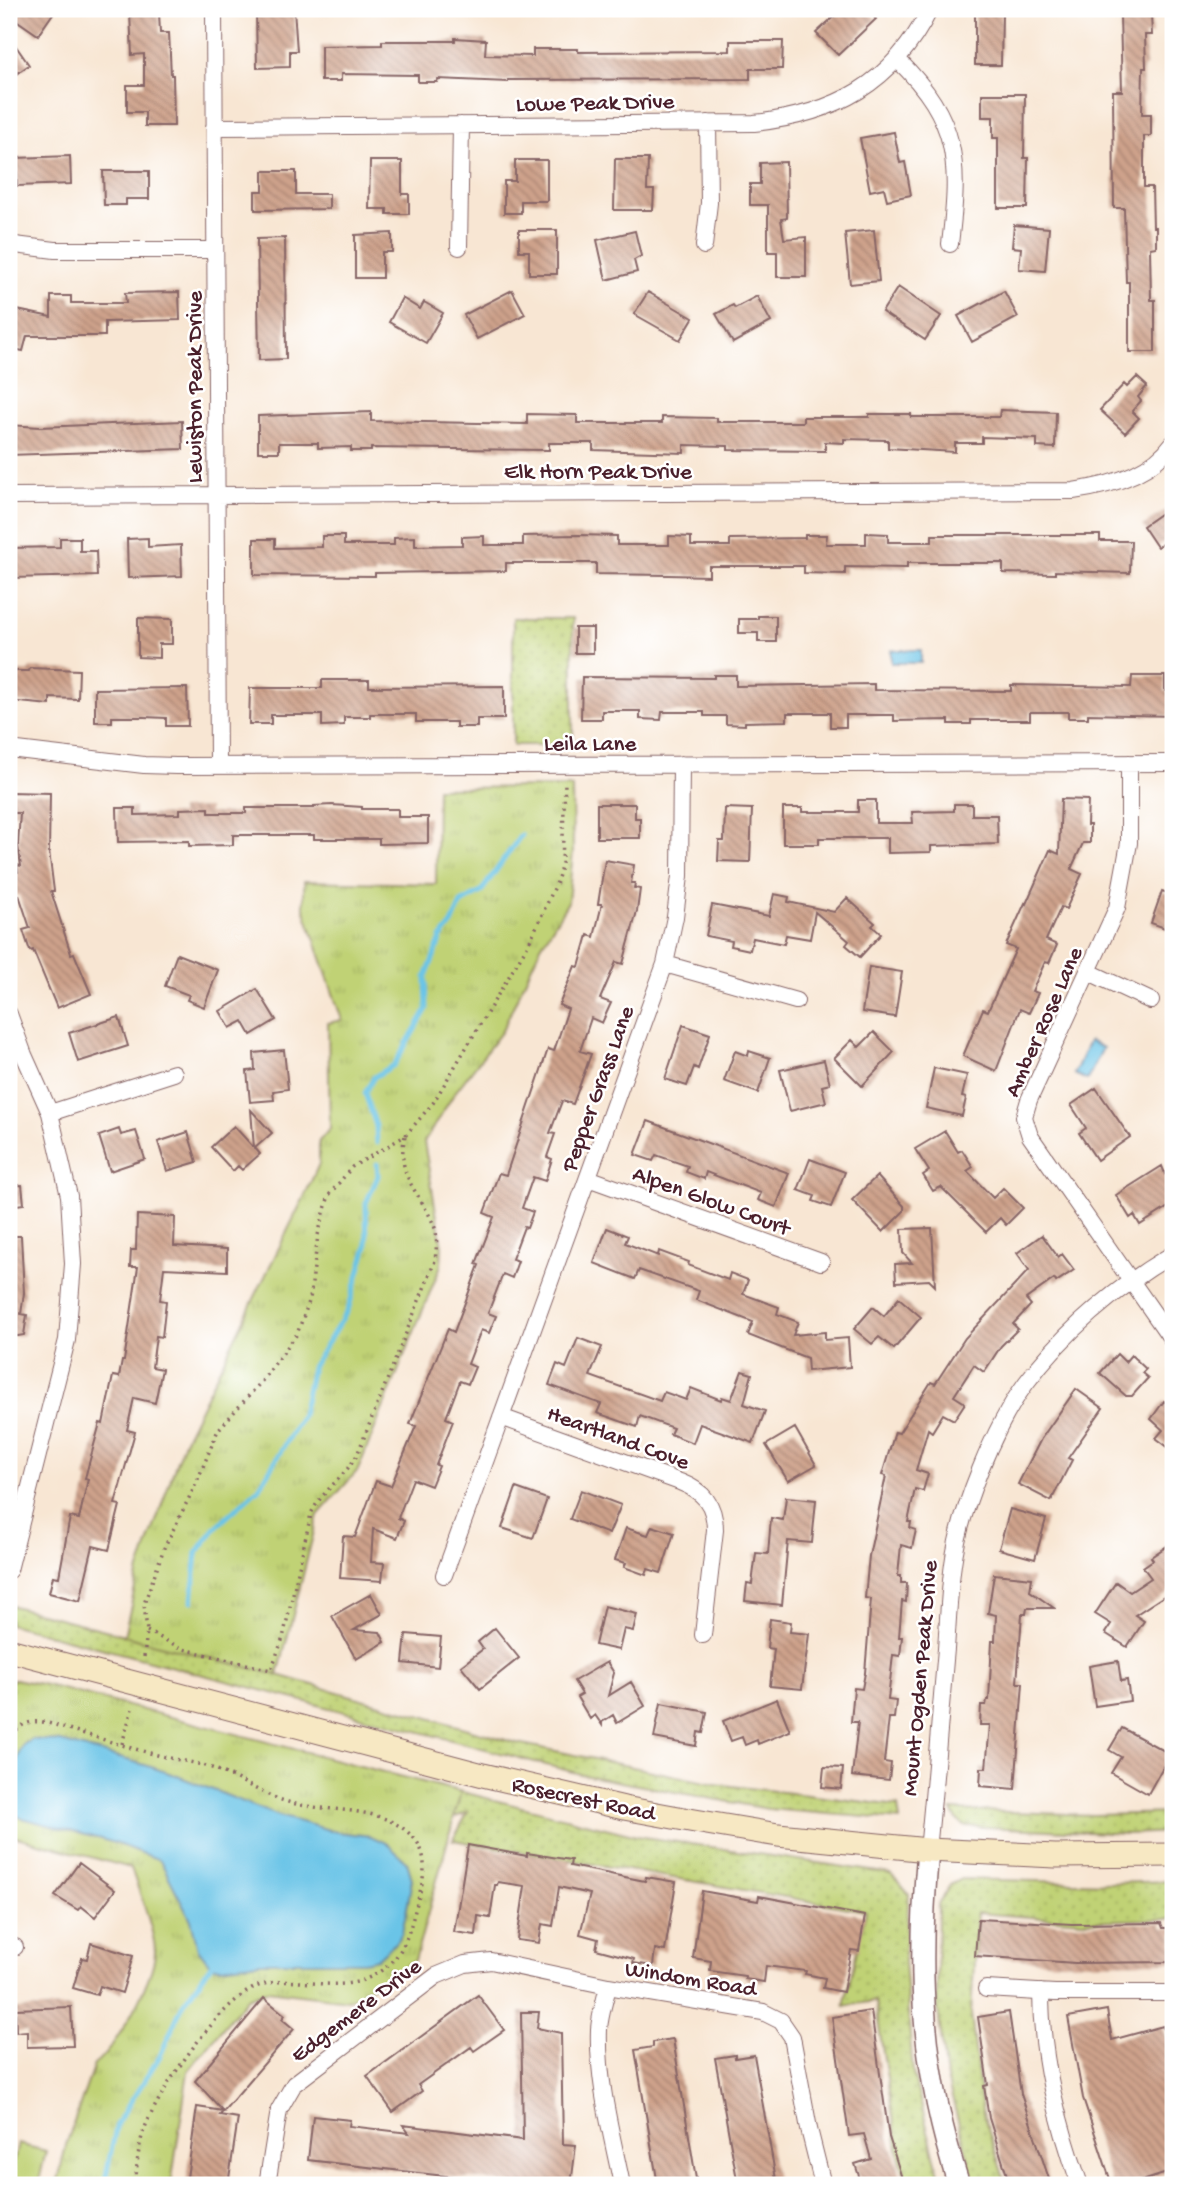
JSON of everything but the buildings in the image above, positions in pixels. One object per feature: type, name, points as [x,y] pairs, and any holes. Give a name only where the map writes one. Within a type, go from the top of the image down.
[{"type":"main road","name":"Rosecrest Road","points":[[9,1650],[483,1775],[624,1808],[778,1835],[928,1850],[1055,1856],[1173,1855]]},
{"type":"street","name":"Lewiston Peak Drive","points":[[214,9],[218,766]]},
{"type":"street","name":"Lowe Peak Drive","points":[[214,127],[754,123],[784,120],[844,100],[871,82],[898,60],[920,30],[930,9]]},
{"type":"street","points":[[898,60],[927,92],[942,116],[952,144],[956,174],[950,244]]},
{"type":"street","points":[[704,246],[709,203],[708,123]]},
{"type":"street","points":[[460,247],[461,125]]},
{"type":"street","points":[[15,245],[55,250],[215,250]]},
{"type":"street","name":"Elk Horn Peak Drive","points":[[9,496],[1073,491],[1126,479],[1149,465],[1173,443]]},
{"type":"street","name":"Leila Lane","points":[[9,749],[144,765],[218,766],[1173,763]]},
{"type":"street","name":"Amber Rose Lane","points":[[1129,763],[1129,843],[1117,908],[1029,1100],[1024,1117],[1030,1136],[1173,1341]]},
{"type":"street","name":"Pepper Grass Lane","points":[[444,1574],[665,964],[680,876],[681,764]]},
{"type":"street","points":[[665,964],[796,1001]]},
{"type":"street","points":[[1088,972],[1150,1000]]},
{"type":"street","points":[[9,1014],[50,1113],[69,1196],[73,1264],[67,1340],[9,1570]]},
{"type":"street","points":[[50,1113],[174,1073]]},
{"type":"street","name":"Alpen Glow Court","points":[[588,1178],[821,1262]]},
{"type":"street","name":"Mount Ogden Peak Drive","points":[[959,2185],[936,2101],[924,2023],[922,1952],[928,1850],[953,1563],[968,1500],[994,1438],[1026,1384],[1072,1332],[1130,1280],[1173,1254]]},
{"type":"street","name":"Heartland Cove","points":[[501,1417],[701,1492],[711,1508],[715,1524],[703,1635]]},
{"type":"street","name":"Windom Road","points":[[465,1964],[491,1961],[608,1986],[763,2012],[781,2021],[794,2043],[809,2129],[823,2185]]},
{"type":"street","name":"Edgemere Drive","points":[[267,2185],[279,2110],[294,2084],[436,1976],[465,1964]]},
{"type":"street","points":[[608,1986],[600,2027],[601,2063],[612,2140],[622,2185]]},
{"type":"street","points":[[986,1989],[1173,1993]]},
{"type":"street","points":[[1041,1992],[1042,2021],[1051,2083],[1080,2185]]},
{"type":"path","points":[[144,1657],[147,1631],[144,1604],[164,1548],[196,1484],[218,1430],[262,1381],[297,1334],[310,1299],[318,1235],[329,1195],[352,1167],[405,1136],[433,1103],[529,943],[557,882],[562,863],[565,783]]},
{"type":"path","points":[[147,1631],[184,1649],[271,1670],[283,1638],[300,1552],[311,1514],[320,1497],[348,1469],[357,1455],[435,1261],[436,1230],[407,1179],[401,1152],[405,1136]]},
{"type":"path","points":[[122,1745],[132,1709]]},
{"type":"path","points":[[9,1742],[20,1725],[34,1721],[48,1723],[205,1766],[288,1802],[373,1814],[404,1829],[414,1838],[423,1854],[423,1878],[406,1942],[395,1959],[378,1972],[357,1982],[269,1983],[240,1996],[224,2011],[177,2070],[149,2119],[139,2147],[136,2185]]},
{"type":"green space","points":[[513,618],[573,618],[573,745],[513,745]]},
{"type":"green space","points":[[572,787],[573,851],[568,902],[540,948],[502,1031],[454,1094],[424,1142],[442,1246],[441,1265],[358,1470],[318,1515],[278,1675],[124,1636],[139,1570],[184,1441],[305,1195],[319,1164],[319,1141],[330,1129],[328,1023],[342,1020],[304,908],[304,881],[436,884],[437,788]]},
{"type":"green space","points":[[9,1605],[278,1675],[517,1743],[715,1784],[898,1806],[900,1820],[768,1809],[588,1776],[9,1624]]},
{"type":"green space","points":[[14,1679],[637,1836],[891,1874],[909,1894],[904,1962],[913,2073],[942,2185],[908,2185],[899,2156],[875,2001],[844,2006],[866,1911],[453,1840],[468,1812],[416,1833],[9,1683]]},
{"type":"green space","points":[[14,1679],[461,1792],[415,1960],[348,2000],[268,1990],[247,1998],[188,2071],[171,2185],[57,2185],[66,2145],[94,2065],[123,2029],[141,1995],[155,1952],[149,1922],[131,1868],[9,1835],[9,1683]]},
{"type":"green space","points":[[952,1810],[1094,1815],[1173,1813],[1173,1832],[1128,1834],[965,1826],[957,1820]]},
{"type":"green space","points":[[962,1879],[1111,1883],[1173,1881],[1173,1919],[1083,1921],[977,1913],[971,2014],[982,2110],[1006,2185],[975,2185],[945,2071],[937,2000],[938,1905],[950,1885]]},
{"type":"green space","points":[[18,2144],[46,2151],[38,2185],[9,2184]]},
{"type":"water","points":[[891,650],[921,650],[921,663],[891,663]]},
{"type":"water","points":[[1089,1041],[1103,1048],[1087,1080],[1074,1074]]},
{"type":"water","points":[[33,1739],[61,1742],[142,1764],[279,1816],[337,1832],[371,1836],[386,1843],[407,1862],[412,1879],[402,1933],[377,1959],[364,1962],[261,1962],[211,1966],[198,1949],[191,1920],[160,1860],[115,1843],[15,1816],[9,1809],[11,1781],[20,1751],[23,1745]]},
{"type":"waterway","points":[[377,1143],[376,1126],[365,1093],[374,1077],[394,1065],[427,1009],[426,977],[441,938],[452,924],[461,903],[481,892],[521,835]]},
{"type":"waterway","points":[[192,1601],[197,1553],[216,1527],[259,1488],[302,1415],[312,1367],[348,1310],[367,1246],[366,1203],[378,1176],[377,1164]]},
{"type":"waterway","points":[[104,2185],[117,2123],[160,2056],[183,2004],[214,1961]]}]
